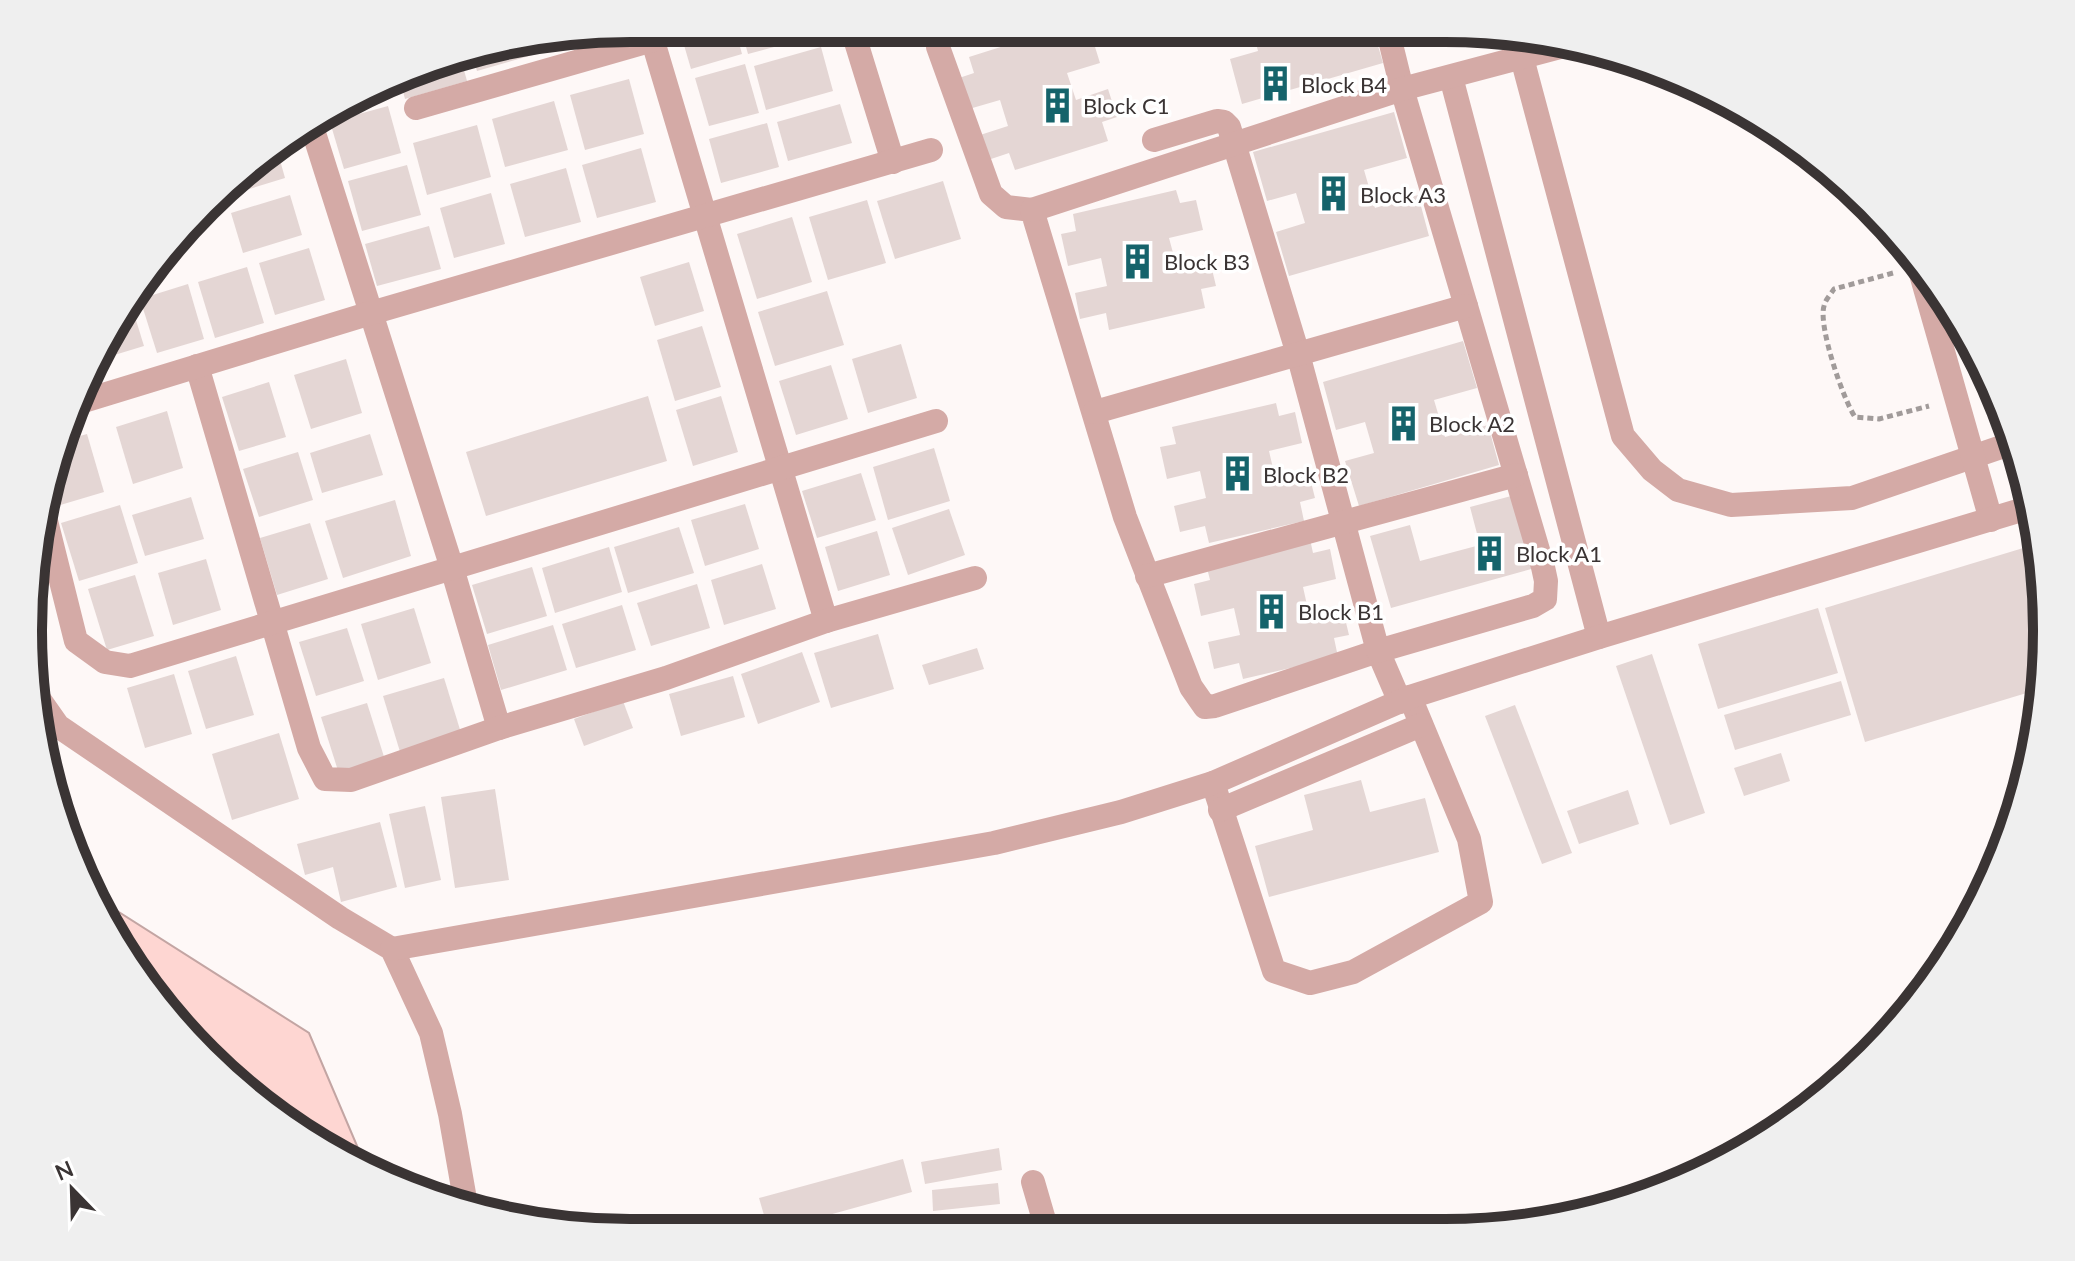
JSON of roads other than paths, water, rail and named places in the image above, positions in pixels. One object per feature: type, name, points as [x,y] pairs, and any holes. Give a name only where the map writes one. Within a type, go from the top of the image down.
[{"type":"street","points":[[416,108],[625,42]]},
{"type":"street","points":[[653,42],[826,621]]},
{"type":"street","points":[[856,42],[893,162]]},
{"type":"street","points":[[938,42],[991,194],[1006,207],[1032,210],[1402,89],[1547,51]]},
{"type":"street","points":[[1032,210],[1125,517],[1191,687],[1205,707],[1232,701],[1378,651],[1533,606],[1545,599],[1543,567],[1390,42]]},
{"type":"street","points":[[1522,58],[1623,436],[1652,470],[1678,490],[1731,505],[1852,498],[2004,446]]},
{"type":"street","points":[[1451,77],[1599,637]]},
{"type":"street","points":[[1154,140],[1217,121],[1229,127],[1298,354],[1378,651],[1421,725],[1469,839],[1481,902],[1353,972],[1310,983],[1274,971],[1213,783]]},
{"type":"street","points":[[314,135],[452,568],[499,728]]},
{"type":"street","points":[[90,399],[371,313],[931,150]]},
{"type":"street","points":[[1927,294],[1991,520]]},
{"type":"street","points":[[1095,412],[1466,306]]},
{"type":"street","points":[[197,366],[309,748],[325,779],[351,780],[499,728],[666,678],[826,621],[975,578]]},
{"type":"street","points":[[50,536],[76,641],[105,662],[130,666],[936,421]]},
{"type":"street","points":[[1447,506],[1518,482]]},
{"type":"street","points":[[1147,576],[1343,522],[1518,482]]},
{"type":"street","points":[[392,949],[994,843],[1121,812],[1213,783],[1405,700],[1599,637],[2021,510]]},
{"type":"street","points":[[48,711],[58,726],[328,910],[392,949],[431,1033],[464,1195]]},
{"type":"street","points":[[1220,810],[1421,725]]},
{"type":"street","points":[[1033,1182],[1044,1219]]},
{"type":"place","name":"Block B4","points":[[1275,84]]},
{"type":"place","name":"Block C1","points":[[1057,105]]},
{"type":"place","name":"Block A3","points":[[1334,194]]},
{"type":"place","name":"Block B3","points":[[1138,261]]},
{"type":"place","name":"Block A2","points":[[1403,423]]},
{"type":"place","name":"Block B2","points":[[1237,474]]},
{"type":"place","name":"Block A1","points":[[1490,553]]},
{"type":"place","name":"Block B1","points":[[1272,611]]}]
